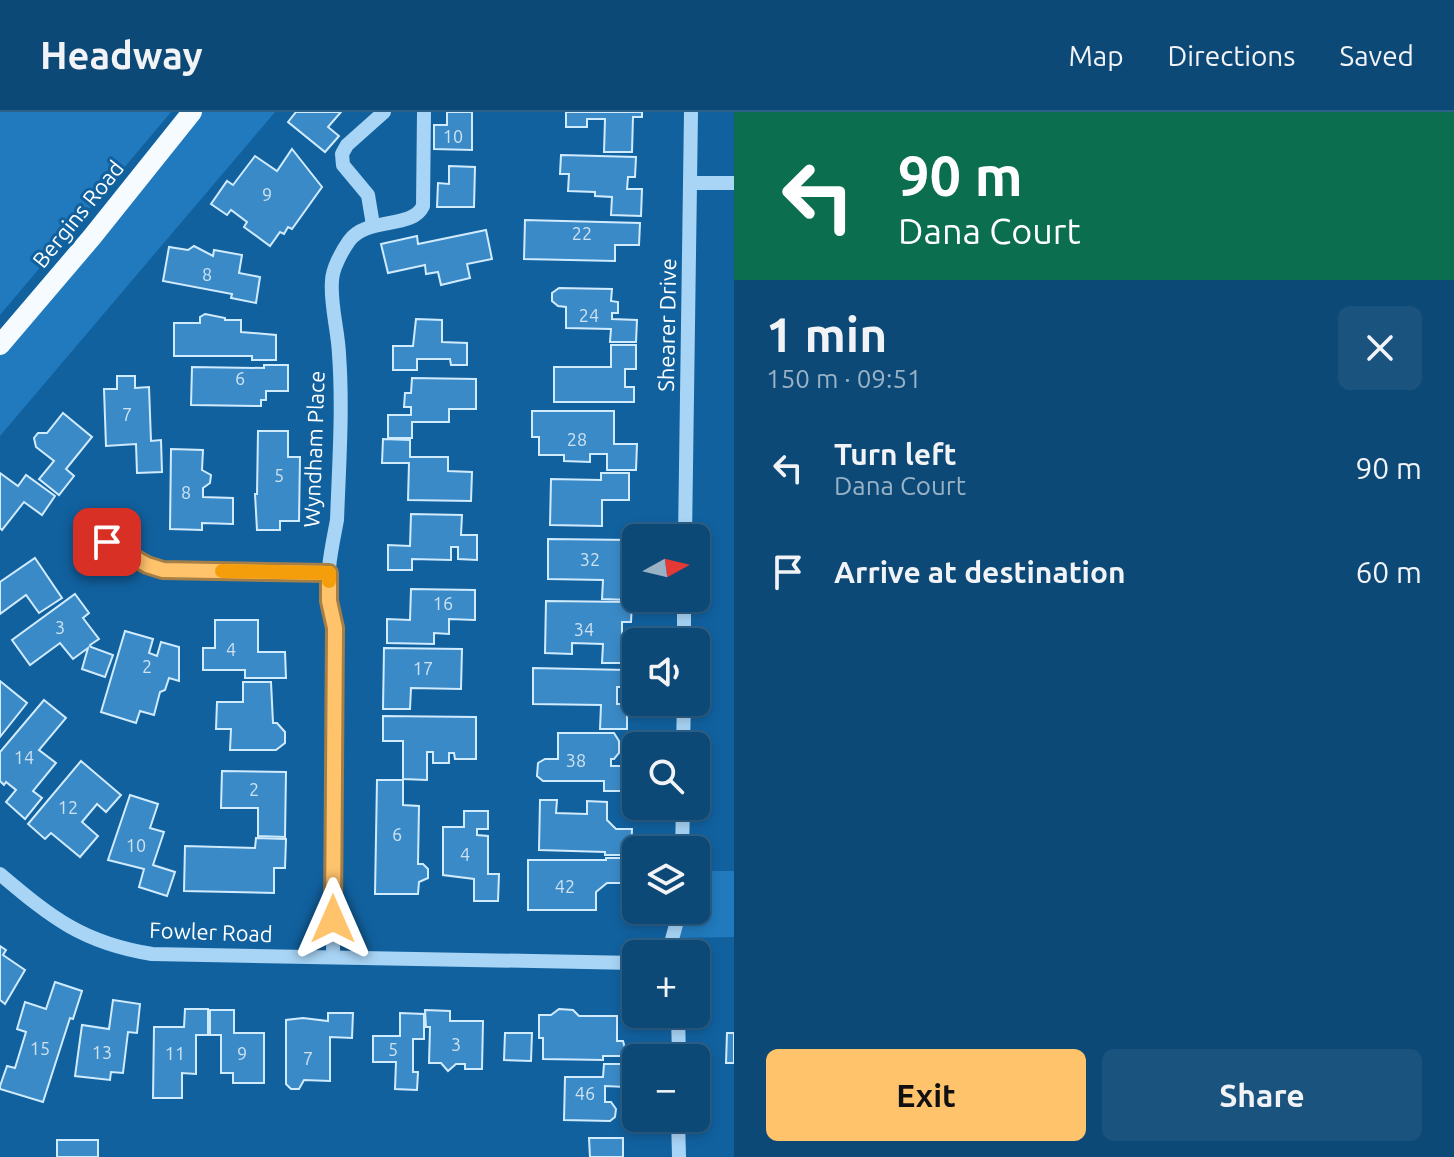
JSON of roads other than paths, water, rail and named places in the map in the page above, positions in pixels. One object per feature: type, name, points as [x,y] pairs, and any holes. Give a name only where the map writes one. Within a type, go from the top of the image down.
[{"type":"main road","name":"Bergins Road","points":[[0,345],[192,112]]},
{"type":"street","points":[[384,112],[347,145],[342,154],[343,165],[368,195],[373,225],[409,219],[423,206],[424,112]]},
{"type":"street","name":"Shearer Drive","points":[[685,524],[691,112]]},
{"type":"street","points":[[691,183],[734,183]]},
{"type":"street","name":"Wyndham Place","points":[[333,957],[335,628],[329,601],[329,573],[337,520],[340,356],[331,279],[349,241],[373,225]]},
{"type":"street","points":[[107,542],[147,565],[163,570],[329,573]]},
{"type":"street","name":"Fowler Road","points":[[0,874],[49,915],[93,940],[152,954],[622,963]]},
{"type":"street","points":[[678,1132],[679,1157]]}]
